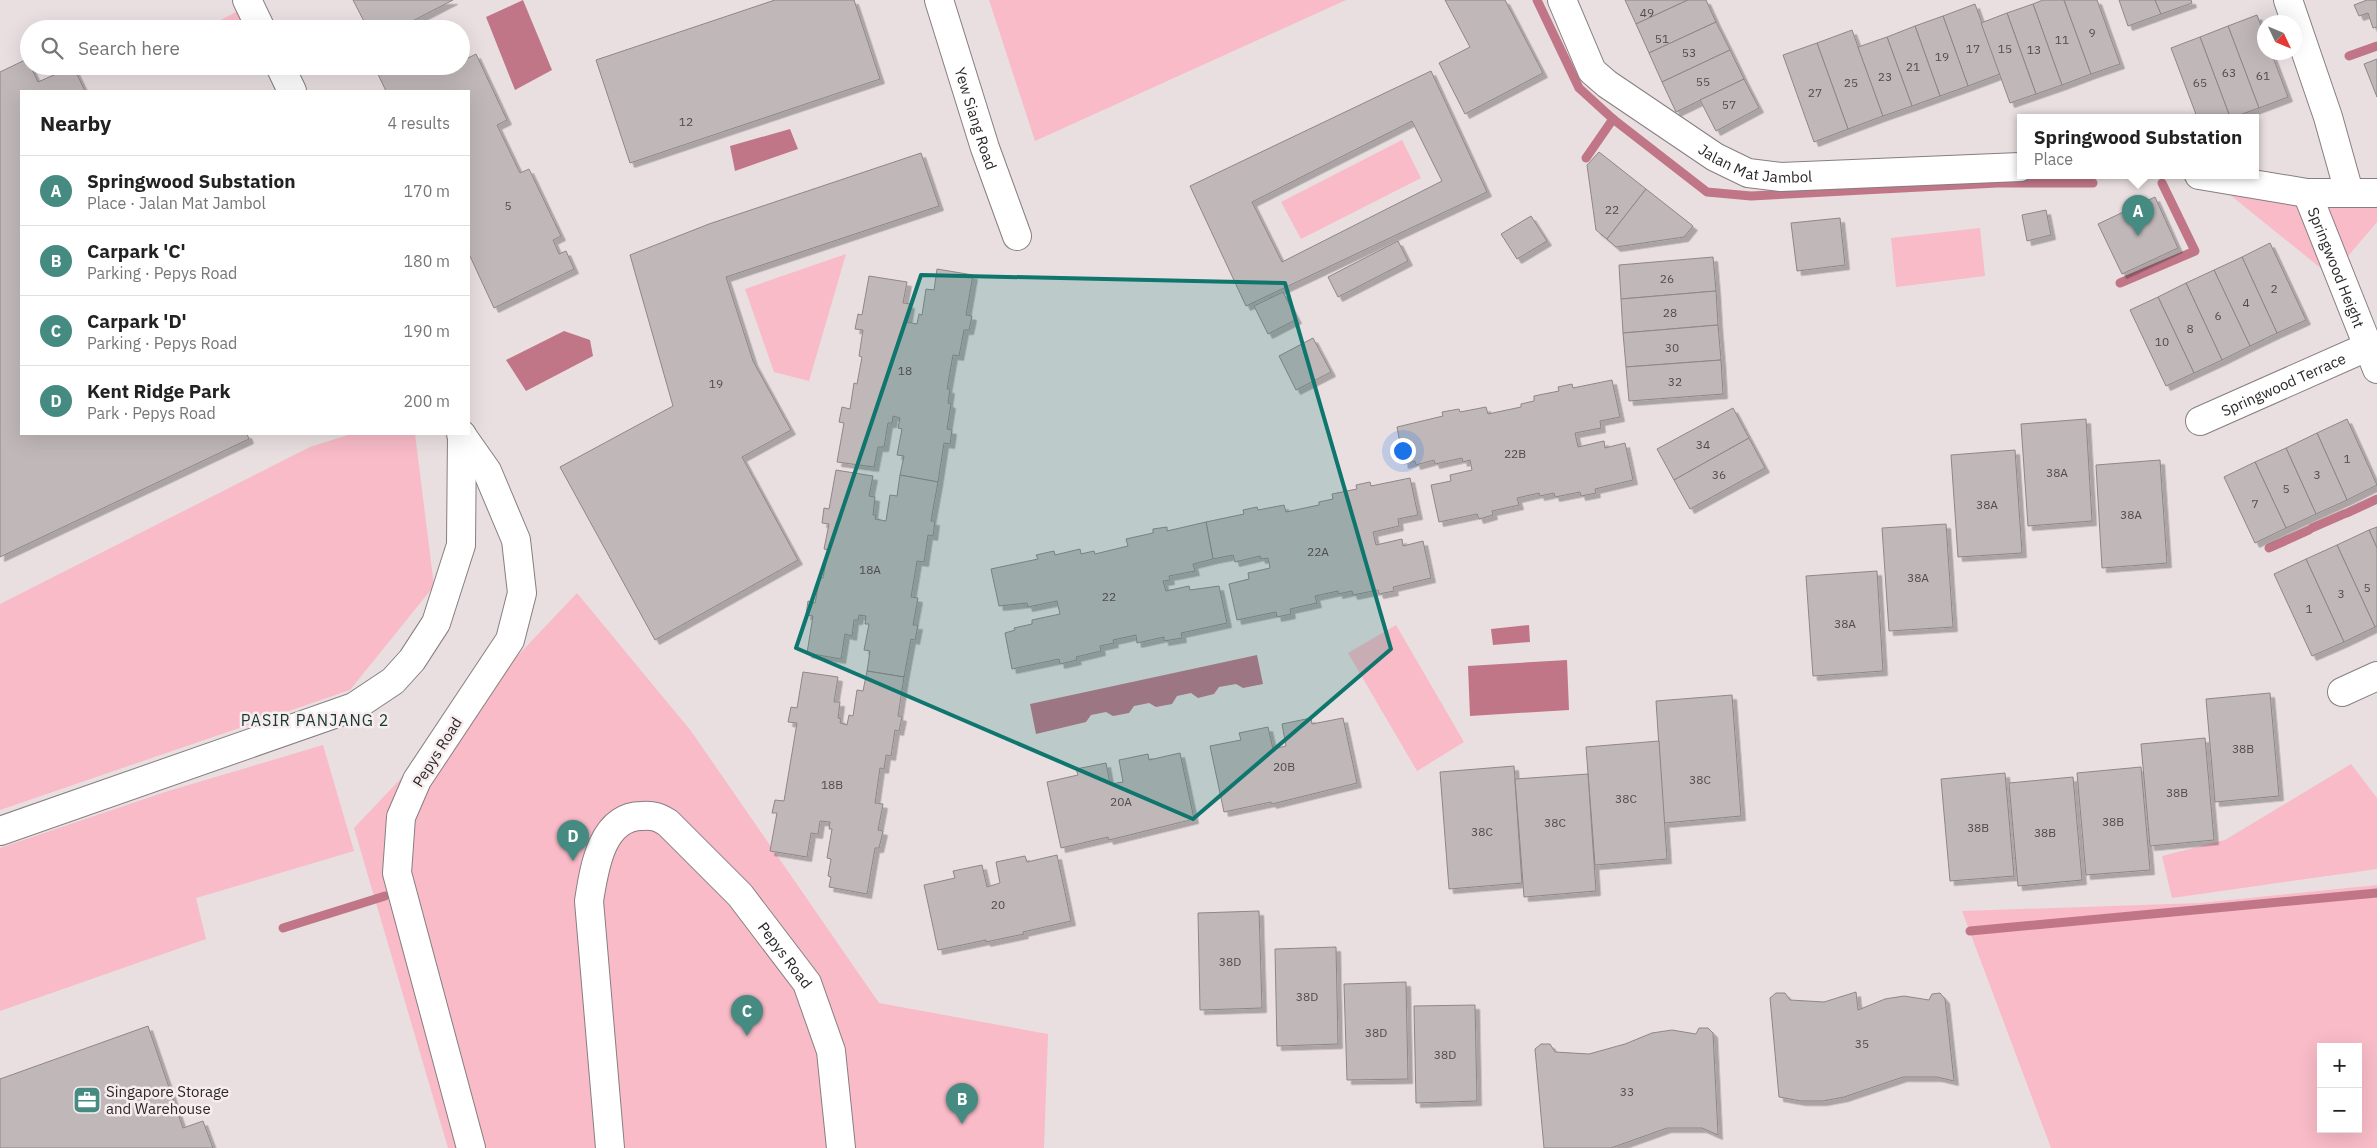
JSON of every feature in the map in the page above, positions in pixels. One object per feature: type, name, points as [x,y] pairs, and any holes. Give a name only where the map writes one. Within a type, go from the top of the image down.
[{"type":"street","points":[[247,0],[257,20]]},
{"type":"street","name":"Yew Siang Road","points":[[939,0],[985,148],[1017,236]]},
{"type":"street","name":"Jalan Mat Jambol","points":[[1562,0],[1592,71],[1607,84],[1715,157],[1748,172],[1781,176],[2017,167]]},
{"type":"street","points":[[2288,0],[2328,117],[2349,192]]},
{"type":"street","points":[[284,75],[292,90]]},
{"type":"street","points":[[2223,179],[2308,193],[2377,193]]},
{"type":"street","name":"Springwood Height","points":[[2308,193],[2372,358]]},
{"type":"street","name":"Springwood Terrace","points":[[2200,421],[2372,358]]},
{"type":"street","points":[[0,831],[354,707],[393,681],[412,660],[436,623],[461,545],[461,435]]},
{"type":"street","name":"Pepys Road","points":[[462,435],[487,471],[516,540],[522,593],[510,640],[417,780],[401,817],[397,873],[471,1148]]},
{"type":"street","points":[[2342,692],[2377,676]]},
{"type":"street","name":"Pepys Road","points":[[610,1148],[589,901],[594,870],[607,835],[624,819],[633,816],[654,815],[668,823],[740,895],[808,983],[832,1051],[841,1148]]},
{"type":"highlighted area","points":[[921,275],[1285,283],[1391,649],[1193,819],[796,648]]},
{"type":"shaded area","points":[[523,0],[552,70],[515,90],[486,17]]},
{"type":"shaded area","points":[[989,0],[1346,0],[1035,141]]},
{"type":"shaded area","points":[[238,11],[243,20],[220,20]]},
{"type":"shaded area","points":[[790,129],[798,149],[735,171],[730,146]]},
{"type":"shaded area","points":[[1402,140],[1421,178],[1301,239],[1281,202]]},
{"type":"shaded area","points":[[2224,190],[2299,205],[2328,274]]},
{"type":"shaded area","points":[[2327,205],[2377,206],[2377,222],[2348,256]]},
{"type":"shaded area","points":[[1980,228],[1985,276],[1896,287],[1891,238]]},
{"type":"shaded area","points":[[846,254],[809,381],[774,372],[745,289]]},
{"type":"shaded area","points":[[564,331],[590,340],[593,356],[526,391],[506,360]]},
{"type":"shaded area","points":[[348,435],[415,435],[434,586],[350,690],[0,810],[0,604],[310,447]]},
{"type":"shaded area","points":[[577,593],[691,731],[879,1003],[1048,1034],[1044,1148],[448,1148],[354,828]]},
{"type":"shaded area","points":[[1396,625],[1464,742],[1417,771],[1348,653]]},
{"type":"shaded area","points":[[1529,625],[1530,642],[1493,645],[1491,629]]},
{"type":"shaded area","points":[[1257,655],[1263,684],[1243,688],[1236,684],[1219,687],[1214,694],[1198,698],[1191,693],[1177,696],[1172,704],[1156,707],[1149,703],[1134,706],[1129,713],[1113,716],[1106,712],[1091,715],[1086,722],[1036,734],[1030,704]]},
{"type":"shaded area","points":[[1567,660],[1569,710],[1470,716],[1468,666]]},
{"type":"shaded area","points":[[323,745],[354,851],[196,898],[206,939],[0,1011],[0,848],[165,792]]},
{"type":"shaded area","points":[[2351,764],[2377,798],[2377,869],[2172,898],[2162,856],[2225,840]]},
{"type":"shaded area","points":[[2377,885],[2377,1148],[2051,1148],[1962,911],[2201,903]]},
{"type":"building","points":[[353,0],[453,0],[414,20],[363,20]]},
{"type":"building","points":[[775,0],[854,0],[880,79],[630,163],[596,60]]},
{"type":"building","points":[[1445,0],[1505,0],[1543,73],[1465,114],[1439,63],[1470,47]]},
{"type":"building","points":[[1625,0],[1688,0],[1636,24]]},
{"type":"building","points":[[1688,0],[1706,0],[1716,22],[1649,53],[1636,24]]},
{"type":"building","points":[[2043,0],[2064,0],[2091,74],[2062,85],[2033,4]]},
{"type":"building","points":[[2064,0],[2097,0],[2120,64],[2091,74]]},
{"type":"building","points":[[2119,0],[2155,0],[2161,14],[2128,26]]},
{"type":"building","points":[[2155,0],[2191,0],[2192,3],[2161,14]]},
{"type":"building","points":[[2367,0],[2377,0],[2377,27],[2373,28],[2368,13],[2359,16],[2354,5]]},
{"type":"building","points":[[1975,4],[2000,74],[1968,86],[1943,16]]},
{"type":"building","points":[[2033,4],[2062,85],[2036,94],[2007,13]]},
{"type":"building","points":[[2007,13],[2036,94],[2010,103],[1981,23]]},
{"type":"building","points":[[2257,15],[2257,60],[2274,60],[2288,97],[2259,108],[2228,26]]},
{"type":"building","points":[[1943,16],[1968,86],[1940,96],[1915,26]]},
{"type":"building","points":[[1716,22],[1730,50],[1662,82],[1649,53]]},
{"type":"building","points":[[1915,26],[1940,96],[1912,106],[1887,37]]},
{"type":"building","points":[[2228,26],[2259,108],[2242,114],[2229,114],[2200,37]]},
{"type":"building","points":[[1852,30],[1883,116],[1848,129],[1817,43]]},
{"type":"building","points":[[1887,37],[1912,106],[1883,116],[1858,47]]},
{"type":"building","points":[[2200,37],[2229,114],[2196,114],[2171,48]]},
{"type":"building","points":[[1817,43],[1848,129],[1814,142],[1783,55]]},
{"type":"building","points":[[1730,50],[1744,79],[1676,112],[1662,82]]},
{"type":"building","points":[[476,54],[507,120],[497,125],[520,173],[529,169],[561,236],[553,240],[559,254],[566,251],[574,269],[494,308],[470,256],[470,90],[386,90],[378,75],[470,75],[470,57]]},
{"type":"building","points":[[2377,59],[2377,97],[2364,64]]},
{"type":"building","points":[[20,62],[20,75],[35,75],[38,82],[54,75],[77,75],[85,90],[20,90],[20,435],[247,435],[249,439],[0,557],[0,72]]},
{"type":"building","points":[[1431,71],[1487,192],[1246,306],[1190,186]],"holes":[[[1412,121],[1442,181],[1282,262],[1252,202]]]},
{"type":"building","points":[[1744,79],[1759,108],[1716,131],[1700,100]]},
{"type":"building","points":[[1599,152],[1646,189],[1607,239],[1596,230],[1587,165]]},
{"type":"building","points":[[921,153],[939,206],[726,277],[753,361],[791,430],[742,457],[798,560],[655,640],[560,467],[673,406],[630,255],[709,224]]},
{"type":"building","points":[[1646,189],[1693,226],[1684,237],[1616,247],[1607,239]]},
{"type":"building","points":[[2155,197],[2178,248],[2122,274],[2098,224]]},
{"type":"building","points":[[2046,210],[2051,235],[2027,241],[2022,215]]},
{"type":"building","points":[[1531,216],[1547,241],[1517,259],[1501,234]]},
{"type":"building","points":[[1840,218],[1845,265],[1797,271],[1791,223]]},
{"type":"building","points":[[1398,241],[1408,261],[1338,297],[1328,277]]},
{"type":"building","points":[[2270,243],[2306,320],[2277,333],[2242,257]]},
{"type":"building","points":[[1713,257],[1716,291],[1621,299],[1619,265]]},
{"type":"building","points":[[2242,257],[2277,333],[2250,346],[2214,270]]},
{"type":"building","points":[[937,269],[973,275],[966,315],[972,316],[969,330],[964,330],[959,356],[953,355],[947,389],[950,389],[948,403],[951,404],[947,429],[952,430],[950,444],[944,443],[938,482],[900,475],[904,456],[897,455],[902,429],[898,428],[900,418],[893,416],[892,423],[888,423],[884,447],[878,447],[874,467],[837,462],[844,423],[839,422],[842,407],[850,409],[854,383],[857,384],[862,357],[859,356],[863,330],[855,329],[858,314],[862,315],[869,276],[907,282],[903,303],[910,304],[907,322],[917,324],[919,314],[922,315],[926,289],[934,290]]},
{"type":"building","points":[[2214,270],[2250,346],[2222,360],[2186,283]]},
{"type":"building","points":[[2186,283],[2222,360],[2194,373],[2158,297]]},
{"type":"building","points":[[1716,291],[1718,325],[1623,333],[1621,299]]},
{"type":"building","points":[[1283,292],[1297,319],[1268,334],[1254,306]]},
{"type":"building","points":[[2158,297],[2194,373],[2166,386],[2130,310]]},
{"type":"building","points":[[1718,325],[1721,360],[1626,367],[1623,333]]},
{"type":"building","points":[[1313,338],[1331,372],[1296,390],[1279,356]]},
{"type":"building","points":[[1721,360],[1723,394],[1629,401],[1626,367]]},
{"type":"building","points":[[1612,380],[1620,417],[1600,421],[1601,428],[1575,433],[1578,447],[1604,441],[1605,448],[1625,443],[1633,480],[1595,489],[1596,493],[1581,496],[1580,492],[1555,497],[1554,493],[1540,496],[1539,493],[1517,498],[1519,505],[1492,511],[1493,515],[1479,519],[1477,514],[1439,522],[1431,485],[1451,481],[1450,475],[1472,470],[1470,460],[1463,462],[1462,458],[1435,464],[1434,460],[1416,465],[1415,461],[1404,464],[1397,427],[1443,416],[1442,412],[1459,409],[1460,412],[1486,407],[1488,414],[1521,407],[1521,404],[1534,401],[1534,396],[1559,391],[1558,387],[1572,384],[1573,388]]},
{"type":"building","points":[[1733,408],[1749,438],[1674,480],[1657,449]]},
{"type":"building","points":[[2086,419],[2092,521],[2028,526],[2021,424]]},
{"type":"building","points":[[2347,419],[2377,485],[2347,500],[2317,433]]},
{"type":"building","points":[[2317,433],[2347,500],[2316,514],[2286,448]]},
{"type":"building","points":[[1749,438],[1765,468],[1690,509],[1674,480]]},
{"type":"building","points":[[2286,448],[2316,514],[2286,528],[2255,462]]},
{"type":"building","points":[[2015,450],[2022,553],[1958,557],[1951,455]]},
{"type":"building","points":[[2160,460],[2167,563],[2102,568],[2096,465]]},
{"type":"building","points":[[2255,462],[2286,528],[2255,543],[2224,477]]},
{"type":"building","points":[[836,470],[873,476],[869,496],[875,497],[873,515],[876,515],[875,519],[886,521],[890,495],[897,496],[900,475],[938,482],[931,521],[935,521],[933,536],[928,535],[924,562],[917,561],[911,597],[918,598],[913,625],[918,625],[915,640],[911,639],[904,677],[867,671],[870,651],[864,650],[869,624],[865,624],[866,616],[859,615],[858,620],[854,620],[852,636],[845,634],[841,659],[807,653],[813,616],[806,615],[808,601],[815,603],[820,577],[823,578],[828,550],[824,549],[829,524],[822,523],[824,508],[829,509]]},
{"type":"building","points":[[1410,478],[1418,515],[1398,519],[1399,526],[1373,532],[1376,545],[1402,539],[1403,546],[1423,541],[1431,578],[1393,587],[1394,591],[1379,594],[1378,590],[1353,595],[1352,591],[1338,594],[1338,591],[1315,596],[1317,603],[1290,609],[1291,614],[1277,617],[1276,612],[1237,620],[1229,584],[1249,579],[1248,573],[1270,568],[1268,558],[1261,559],[1260,556],[1235,562],[1233,555],[1213,559],[1206,522],[1244,514],[1243,510],[1257,507],[1258,510],[1284,505],[1286,512],[1319,505],[1319,502],[1333,499],[1332,494],[1357,489],[1356,485],[1370,482],[1371,486]]},
{"type":"building","points":[[1206,522],[1213,559],[1193,564],[1195,571],[1169,576],[1170,580],[1163,581],[1166,591],[1189,586],[1190,590],[1219,586],[1227,623],[1181,633],[1182,638],[1164,641],[1164,637],[1137,643],[1136,635],[1113,640],[1114,643],[1100,646],[1101,651],[1076,657],[1077,660],[1060,664],[1059,659],[1012,669],[1005,633],[1015,630],[1014,628],[1032,624],[1032,620],[1060,614],[1057,601],[1028,607],[1027,603],[999,606],[991,569],[1038,559],[1036,555],[1054,551],[1055,555],[1080,549],[1081,554],[1094,551],[1095,554],[1128,546],[1126,539],[1153,533],[1153,529],[1167,527],[1167,531]]},
{"type":"building","points":[[1946,524],[1953,627],[1889,631],[1882,528]]},
{"type":"building","points":[[2377,527],[2377,548],[2369,530]]},
{"type":"building","points":[[2369,530],[2377,548],[2377,626],[2375,627],[2337,545]]},
{"type":"building","points":[[2337,545],[2375,627],[2344,642],[2306,559]]},
{"type":"building","points":[[2306,559],[2344,642],[2312,656],[2274,574]]},
{"type":"building","points":[[1877,571],[1883,671],[1813,676],[1806,576]]},
{"type":"building","points":[[867,671],[904,677],[898,716],[902,717],[899,731],[895,730],[891,756],[886,755],[884,769],[880,768],[875,803],[883,804],[878,830],[883,831],[879,848],[875,848],[867,894],[829,887],[831,877],[828,876],[831,859],[827,858],[832,829],[829,829],[830,822],[820,821],[818,834],[811,833],[807,857],[770,851],[777,813],[772,813],[775,800],[784,801],[797,723],[788,722],[791,707],[797,708],[803,672],[838,677],[834,702],[840,702],[838,718],[841,719],[840,723],[847,725],[849,715],[853,716],[857,690],[863,691]]},
{"type":"building","points":[[2270,693],[2279,796],[2215,802],[2206,699]]},
{"type":"building","points":[[1732,695],[1741,816],[1664,823],[1656,701]]},
{"type":"building","points":[[1311,718],[1312,724],[1343,718],[1357,783],[1272,804],[1271,802],[1224,812],[1210,746],[1241,740],[1239,733],[1268,727],[1273,749],[1286,746],[1282,724]]},
{"type":"building","points":[[2205,738],[2214,840],[2150,846],[2141,744]]},
{"type":"building","points":[[1659,741],[1667,859],[1595,865],[1586,747]]},
{"type":"building","points":[[1180,753],[1194,819],[1109,840],[1108,837],[1061,848],[1047,782],[1078,775],[1076,769],[1106,763],[1110,784],[1123,782],[1119,760],[1148,754],[1149,760]]},
{"type":"building","points":[[1514,766],[1522,883],[1449,889],[1440,772]]},
{"type":"building","points":[[2141,767],[2150,870],[2086,875],[2077,773]]},
{"type":"building","points":[[2005,773],[2014,876],[1950,881],[1941,779]]},
{"type":"building","points":[[1588,774],[1596,891],[1524,897],[1515,779]]},
{"type":"building","points":[[2073,777],[2082,880],[2018,886],[2009,783]]},
{"type":"building","points":[[1057,855],[1071,921],[1023,932],[1024,934],[938,950],[924,885],[955,878],[953,871],[982,865],[987,887],[1000,883],[996,862],[1025,856],[1027,862]]},
{"type":"building","points":[[1259,911],[1262,1008],[1200,1010],[1198,913]]},
{"type":"building","points":[[1336,947],[1338,1044],[1277,1046],[1275,949]]},
{"type":"building","points":[[1406,982],[1408,1079],[1347,1080],[1344,984]]},
{"type":"building","points":[[1856,992],[1858,1010],[1885,999],[1904,996],[1929,1000],[1932,994],[1940,993],[1945,999],[1954,1081],[1937,1077],[1903,1077],[1844,1097],[1823,1101],[1801,1101],[1779,1097],[1770,998],[1776,993],[1785,993],[1790,1000],[1824,1002]]},
{"type":"building","points":[[1475,1005],[1477,1101],[1416,1103],[1414,1006]]},
{"type":"building","name":"Singapore Storage and Warehouse","points":[[148,1026],[183,1128],[203,1121],[213,1148],[0,1148],[0,1079]]},
{"type":"building","points":[[1699,1028],[1708,1028],[1713,1033],[1718,1135],[1702,1128],[1667,1128],[1611,1148],[1544,1148],[1535,1049],[1541,1044],[1550,1044],[1555,1052],[1589,1054],[1625,1044],[1652,1033],[1672,1030],[1696,1034]]},
{"type":"waterway","points":[[1537,0],[1579,88],[1613,119],[1707,192],[1751,196],[1997,183],[2093,183]]},
{"type":"waterway","points":[[2349,56],[2377,46]]},
{"type":"waterway","points":[[1586,158],[1613,119]]},
{"type":"waterway","points":[[2120,283],[2195,251],[2162,183]]},
{"type":"waterway","points":[[2347,513],[2377,499]]},
{"type":"waterway","points":[[2312,528],[2344,514]]},
{"type":"waterway","points":[[2269,548],[2309,530]]},
{"type":"waterway","points":[[1970,931],[2377,893]]},
{"type":"waterway","points":[[283,928],[385,896]]},
{"type":"place","name":"Springwood Substation","points":[[2138,236]]},
{"type":"place","name":"Kent Ridge Park","points":[[573,861]]},
{"type":"place","name":"Carpark 'D'","points":[[747,1036]]},
{"type":"place","name":"Singapore Storage and Warehouse","points":[[87,1100]]},
{"type":"place","name":"Carpark 'C'","points":[[962,1124]]},
{"type":"district","name":"PASIR PANJANG 2","points":[[315,720]]}]
